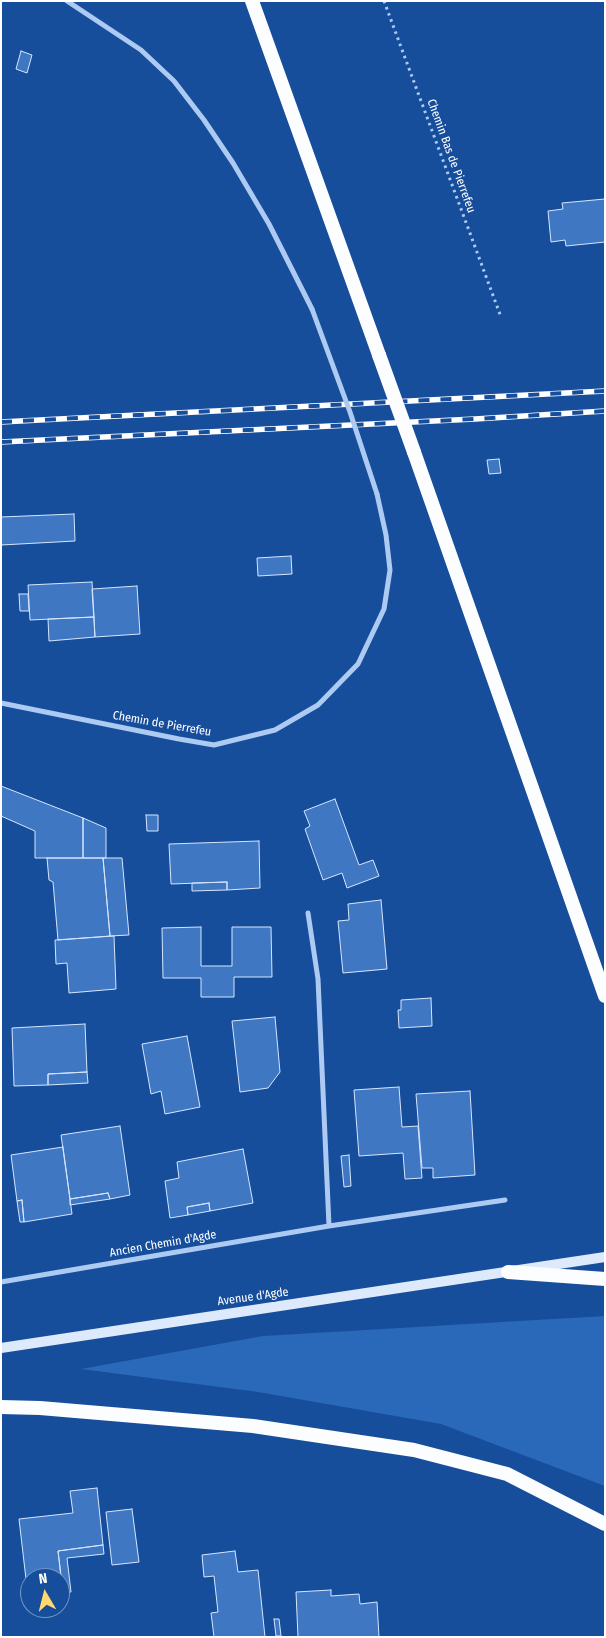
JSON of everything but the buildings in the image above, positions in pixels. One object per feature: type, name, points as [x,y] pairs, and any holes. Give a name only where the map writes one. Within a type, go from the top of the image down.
[{"type":"highway","points":[[252,1],[414,452],[605,996]]},
{"type":"highway","points":[[508,1272],[605,1279]]},
{"type":"highway","points":[[1,1407],[40,1408],[253,1426],[414,1450],[507,1474],[605,1524]]},
{"type":"main road","name":"Avenue d'Agde","points":[[1,1348],[605,1256]]},
{"type":"street","name":"Chemin de Pierrefeu","points":[[1,703],[179,739],[214,744],[275,730],[318,705],[358,664],[384,609],[390,570],[386,535],[377,494],[350,412],[312,309],[269,224],[233,163],[204,120],[174,81],[141,50],[67,1]]},
{"type":"street","points":[[308,913],[318,979],[329,1226]]},
{"type":"street","name":"Ancien Chemin d'Agde","points":[[1,1282],[329,1226],[506,1200]]},
{"type":"path","name":"Chemin Bas de Pierrefeu","points":[[384,1],[501,317]]},
{"type":"shaded area","points":[[605,1316],[605,1486],[441,1424],[258,1392],[81,1369],[263,1336]]},
{"type":"railway","points":[[1,422],[605,391]]},
{"type":"railway","points":[[1,442],[605,411]]}]
